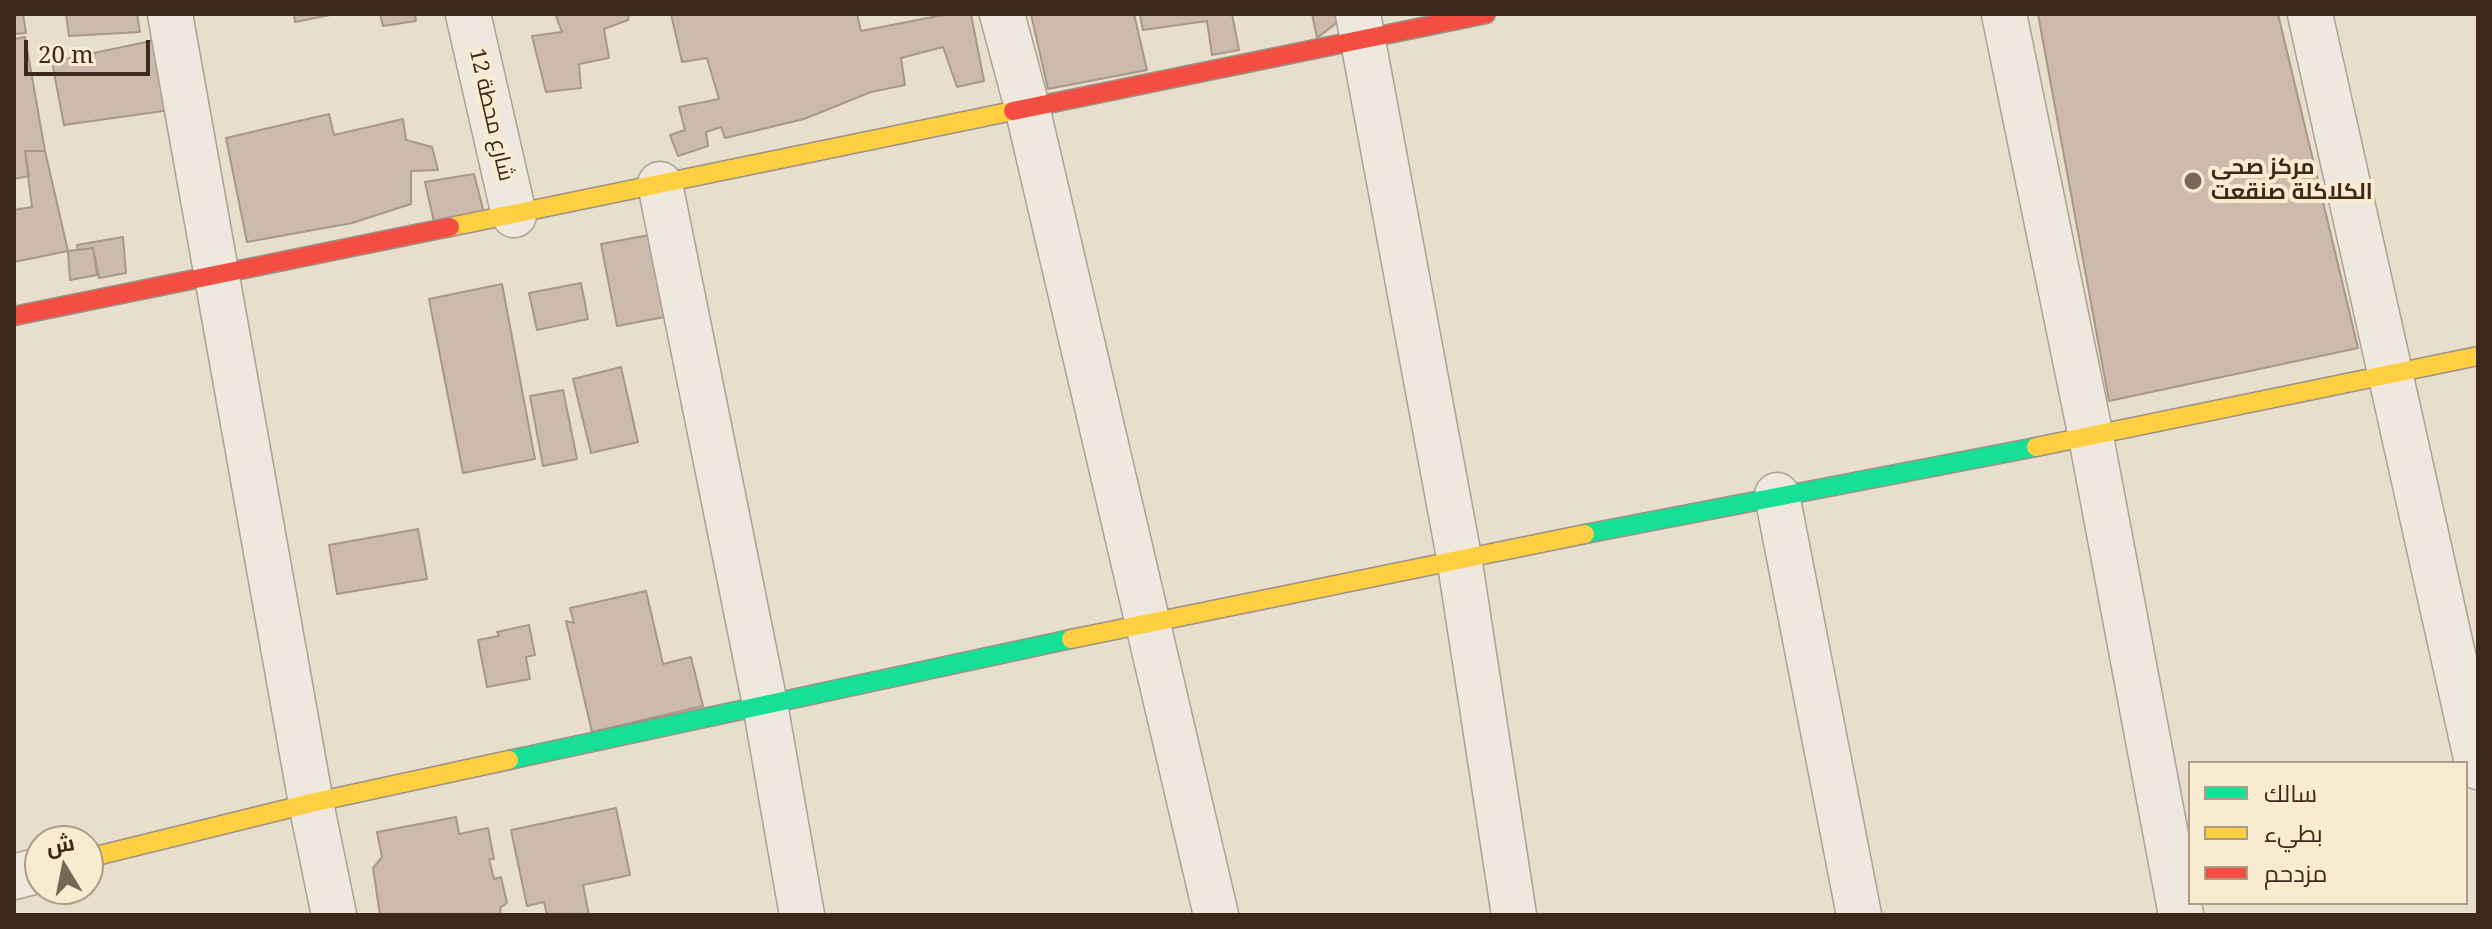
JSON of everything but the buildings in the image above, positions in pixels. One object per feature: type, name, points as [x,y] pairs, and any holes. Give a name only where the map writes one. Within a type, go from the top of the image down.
[{"type":"street","points":[[170,14],[311,803],[334,915]]},
{"type":"street","name":"شارع محطة 12","points":[[468,14],[514,215]]},
{"type":"street","points":[[1002,14],[1027,107],[1216,915]]},
{"type":"street","points":[[14,316],[1027,107],[1360,26],[1486,14]]},
{"type":"street","points":[[2004,14],[2091,437],[2181,915]]},
{"type":"street","points":[[2310,14],[2478,767]]},
{"type":"street","points":[[1360,26],[1459,557],[1514,915]]},
{"type":"street","points":[[660,184],[765,704],[802,915]]},
{"type":"street","points":[[104,854],[311,803],[1148,622],[1459,557],[2091,437],[2478,356]]},
{"type":"street","points":[[1777,495],[1859,915]]},
{"type":"traffic: fast","points":[[1585,534],[2036,447]]},
{"type":"traffic: fast","points":[[509,760],[1071,639]]},
{"type":"traffic: slow","points":[[450,227],[1013,111]]},
{"type":"traffic: slow","points":[[2036,447],[2478,356]]},
{"type":"traffic: slow","points":[[1071,639],[1585,534]]},
{"type":"traffic: slow","points":[[104,854],[311,803],[509,760]]},
{"type":"traffic: jam","points":[[1013,111],[1486,14]]},
{"type":"traffic: jam","points":[[14,316],[450,227]]},
{"type":"place","name":"مركز صحي الكلاكلة صنقعت","points":[[2193,181]]}]
